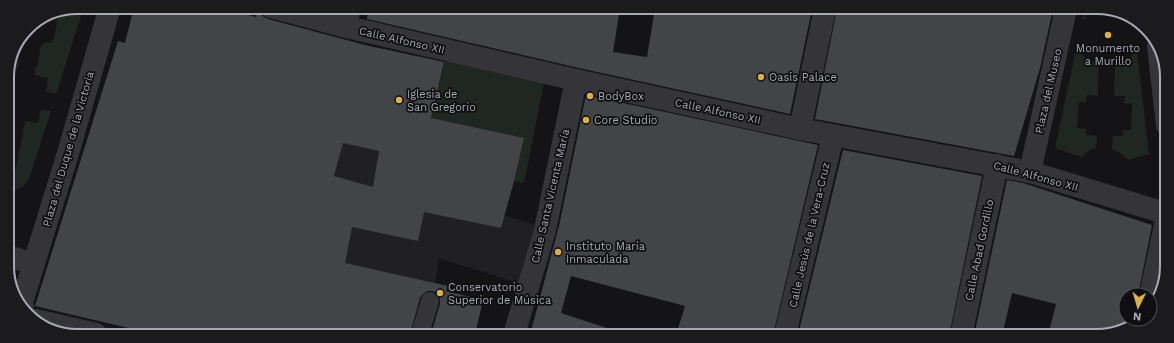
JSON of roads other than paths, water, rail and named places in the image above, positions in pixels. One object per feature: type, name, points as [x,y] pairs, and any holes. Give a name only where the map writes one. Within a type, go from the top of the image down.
[{"type":"street","name":"Plaza del Duque de la Victoria","points":[[23,300],[69,150],[108,14]]},
{"type":"street","name":"Calle Alfonso XII","points":[[325,14],[348,17],[576,80],[833,136],[1030,172],[1160,211]]},
{"type":"street","points":[[800,129],[824,14]]},
{"type":"street","name":"Plaza del Museo","points":[[1030,172],[1065,14]]},
{"type":"street","points":[[1157,59],[1160,82]]},
{"type":"street","name":"Calle Santa Vicenta María","points":[[516,329],[545,230],[576,80]]},
{"type":"street","name":"Calle Jesús de la Vera-Cruz","points":[[786,329],[833,136]]},
{"type":"street","name":"Calle Abad Gordillo","points":[[962,329],[997,165]]},
{"type":"street","points":[[1152,287],[1160,249]]},
{"type":"street","points":[[14,258],[34,264]]},
{"type":"street","points":[[422,329],[430,301]]},
{"type":"street","points":[[53,324],[72,328]]},
{"type":"place","name":"Monumento a Murillo","points":[[1108,35]]},
{"type":"place","name":"Oasis Palace","points":[[761,77]]},
{"type":"place","name":"BodyBox","points":[[590,96]]},
{"type":"place","name":"Iglesia de San Gregorio","points":[[399,100]]},
{"type":"place","name":"Core Studio","points":[[586,120]]},
{"type":"place","name":"Instituto María Inmaculada","points":[[558,252]]},
{"type":"place","name":"Conservatorio Superior de Música","points":[[440,293]]}]
